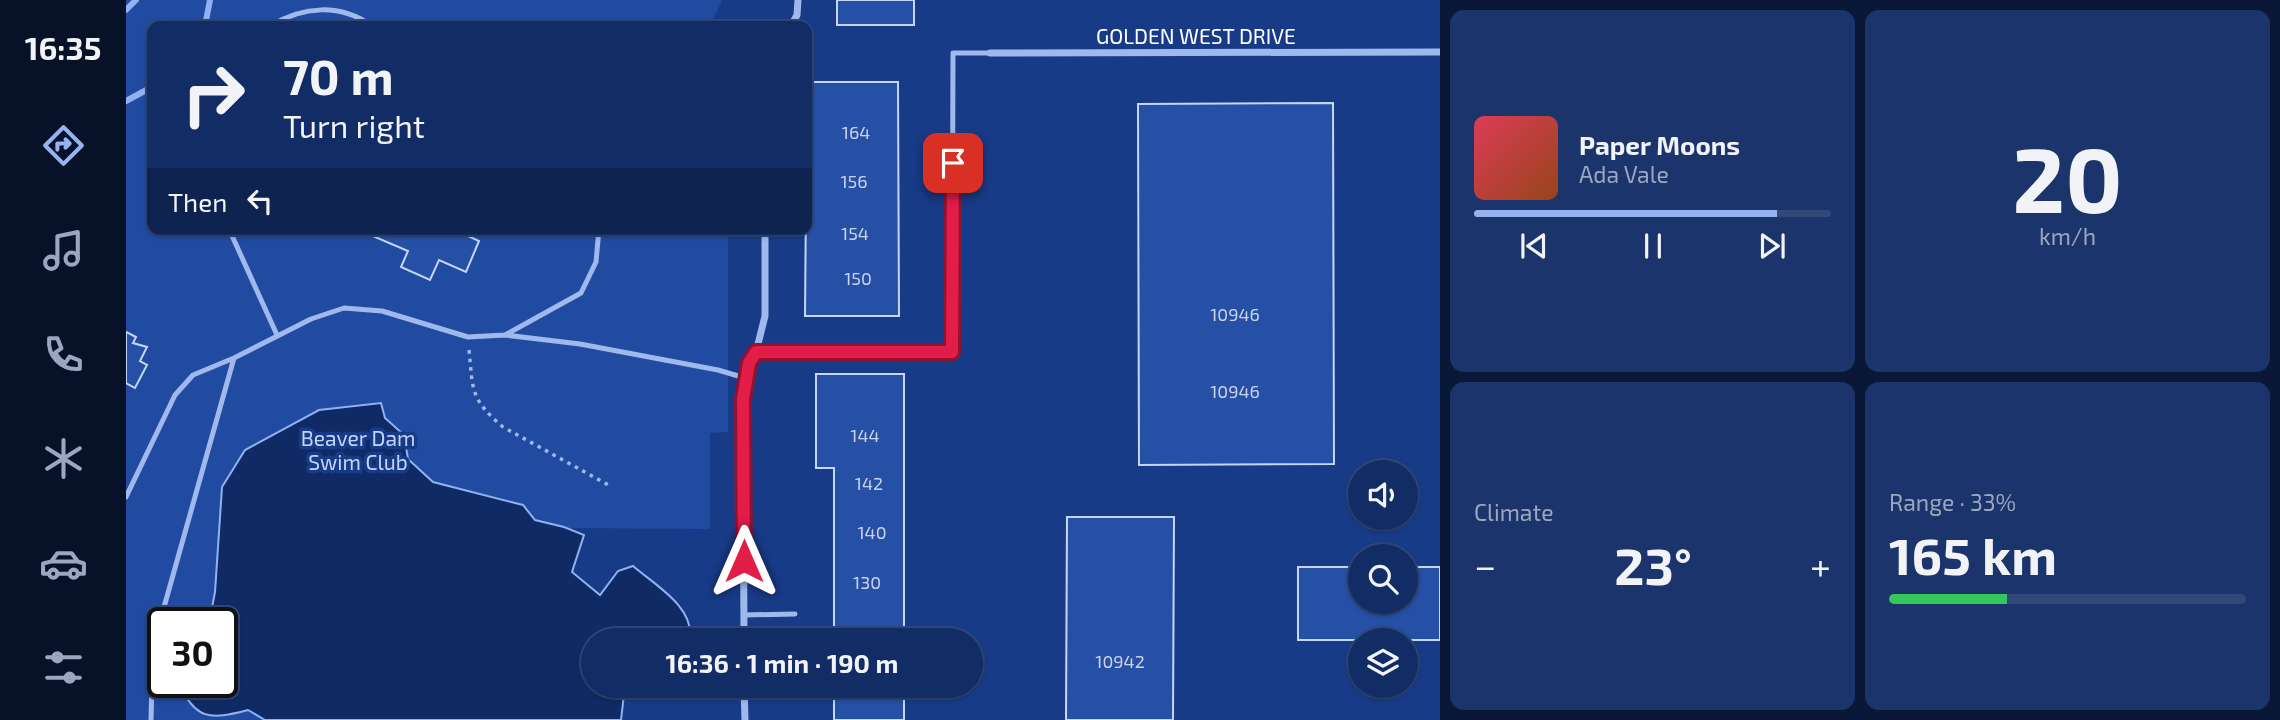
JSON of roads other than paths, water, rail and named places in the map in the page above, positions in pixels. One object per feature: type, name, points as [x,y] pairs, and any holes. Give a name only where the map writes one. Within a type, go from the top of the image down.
[{"type":"street","points":[[794,21],[798,0]]},
{"type":"street","name":"GOLDEN WEST DRIVE","points":[[990,53],[1440,52]]},
{"type":"street","points":[[744,628],[743,399],[745,378],[749,363],[756,352],[765,316],[765,235]]},
{"type":"street","points":[[744,698],[744,720]]},
{"type":"lane","points":[[279,21],[312,10],[335,10],[364,21]]},
{"type":"lane","name":"GOLDEN WEST DRIVE","points":[[756,352],[952,352],[953,53],[990,53]]},
{"type":"lane","points":[[232,235],[277,335]]},
{"type":"lane","points":[[505,335],[581,293],[596,261],[598,235]]},
{"type":"lane","points":[[126,497],[175,395],[193,375],[234,358],[311,319],[344,307],[382,311],[467,337],[505,335],[580,344],[718,370],[745,378]]},
{"type":"lane","points":[[151,720],[152,679],[159,625],[234,358]]},
{"type":"lane","points":[[744,615],[795,614]]},
{"type":"waterway","points":[[126,10],[136,0]]},
{"type":"waterway","points":[[206,21],[210,0]]},
{"type":"waterway","points":[[126,101],[147,90]]},
{"type":"park label","name":"Beaver Dam Swim Club","points":[[358,449]]}]
